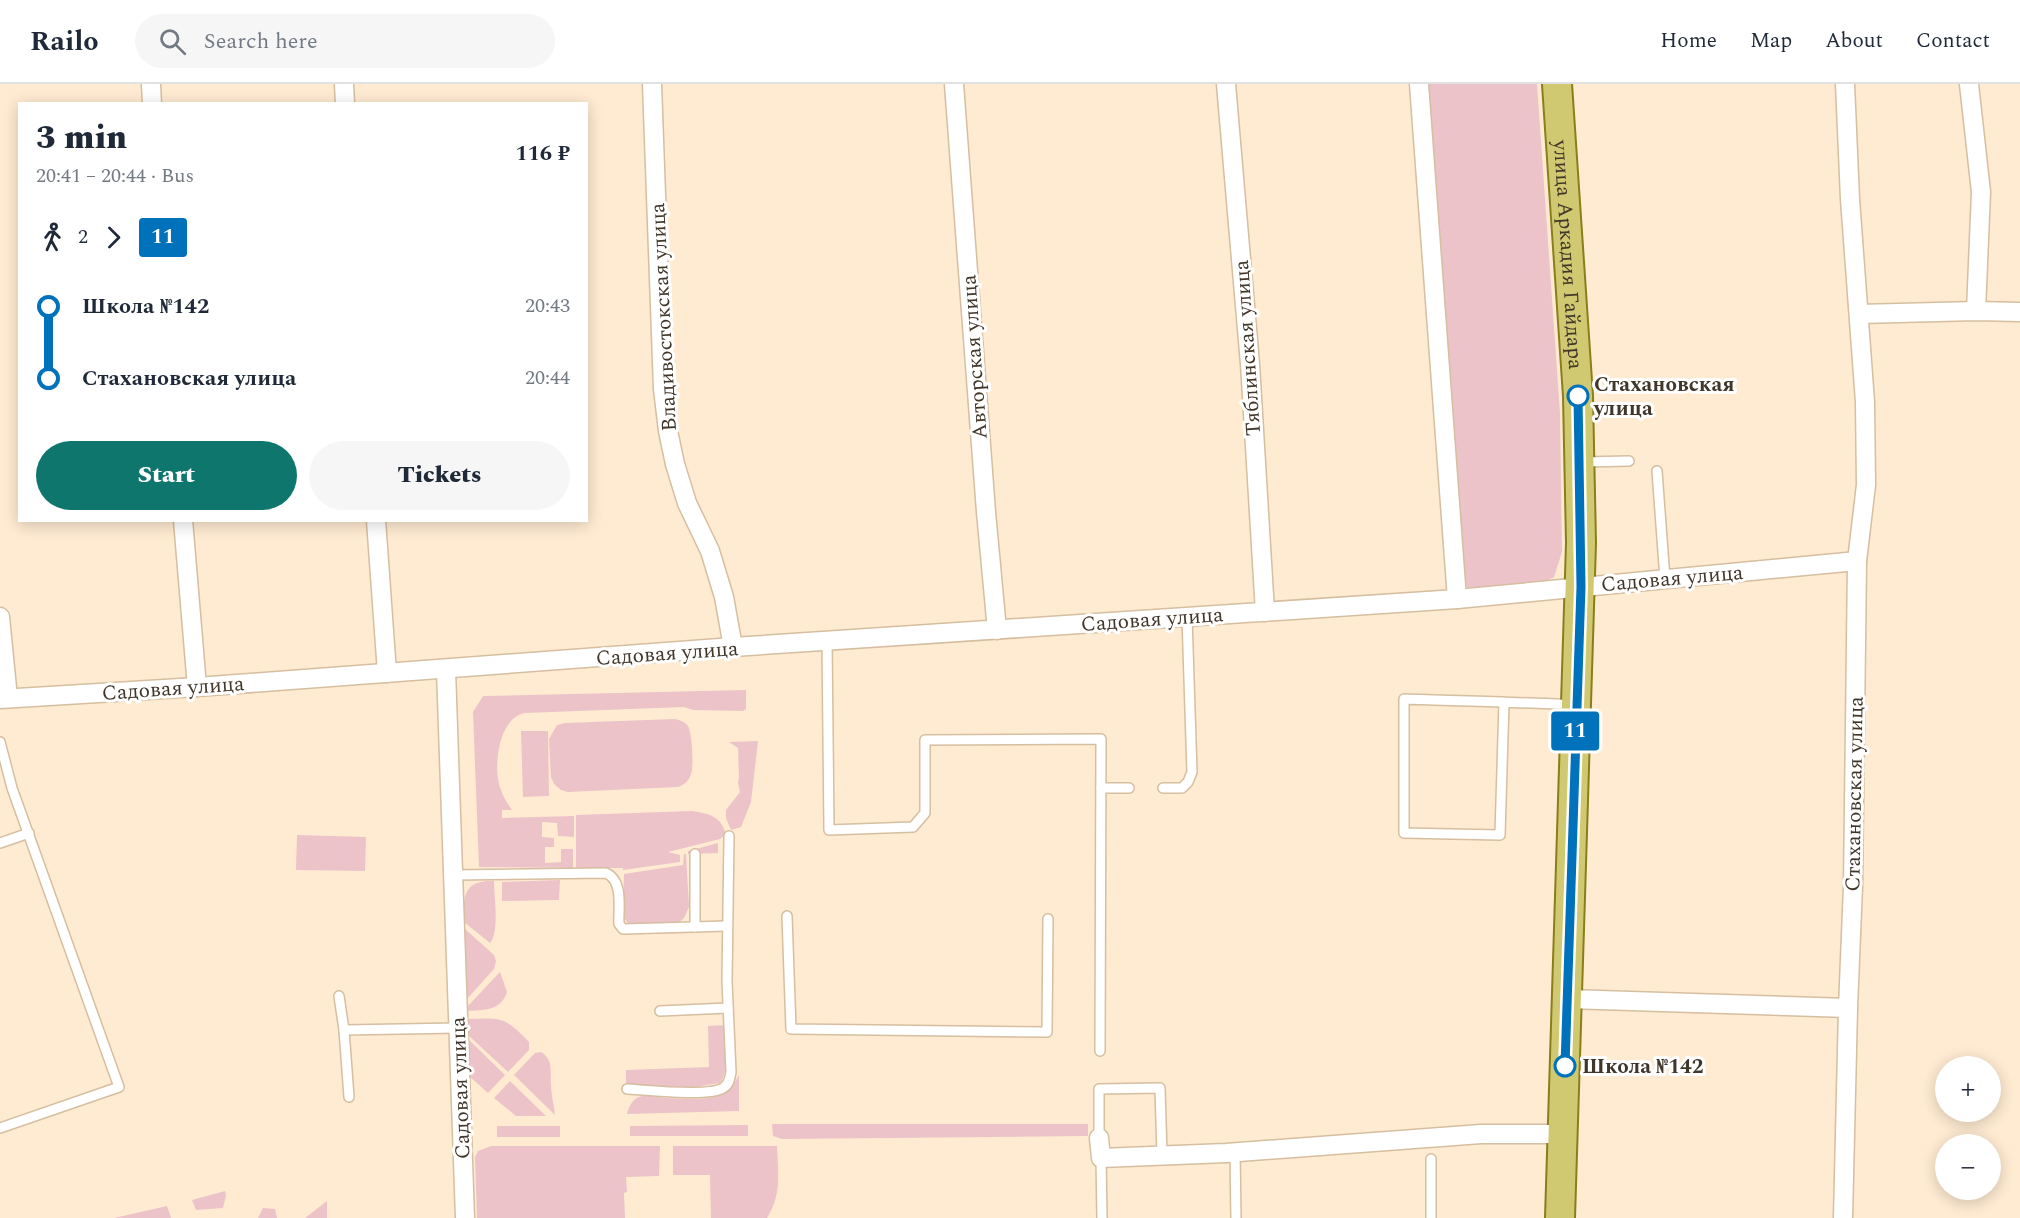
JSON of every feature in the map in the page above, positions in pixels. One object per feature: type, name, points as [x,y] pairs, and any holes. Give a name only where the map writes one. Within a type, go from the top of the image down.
[{"type":"main road","name":"улица Аркадия Гайдара","points":[[1557,84],[1581,462],[1581,587],[1560,1218]]},
{"type":"street","points":[[151,84],[152,102]]},
{"type":"street","points":[[344,84],[345,102]]},
{"type":"street","name":"Владивостокская улица","points":[[652,84],[663,389],[668,431],[687,503],[710,551],[730,622],[734,647]]},
{"type":"street","name":"Авторская улица","points":[[954,84],[997,630]]},
{"type":"street","name":"Тяблинская улица","points":[[1226,84],[1250,364],[1265,612]]},
{"type":"street","points":[[1419,84],[1457,599]]},
{"type":"street","name":"Стахановская улица","points":[[1843,1218],[1853,886],[1857,561],[1866,485],[1865,402],[1850,199],[1845,84]]},
{"type":"street","points":[[1970,84],[1981,192],[1976,311]]},
{"type":"street","points":[[1859,314],[2020,312]]},
{"type":"street","points":[[183,522],[197,687]]},
{"type":"street","points":[[376,522],[387,674]]},
{"type":"street","name":"Садовая улица","points":[[0,617],[4,698],[197,687],[734,647],[1457,599],[1857,561]]},
{"type":"street","name":"Садовая улица","points":[[446,670],[465,1218]]},
{"type":"street","points":[[1568,999],[1848,1008]]},
{"type":"street","points":[[1099,1138],[1101,1158],[1235,1152],[1481,1134],[1563,1134]]},
{"type":"lane","points":[[1581,462],[1629,461]]},
{"type":"lane","points":[[1657,471],[1665,579]]},
{"type":"lane","points":[[1163,788],[1182,788],[1188,782],[1192,772],[1187,617]]},
{"type":"lane","points":[[827,641],[829,830],[913,827],[925,813],[925,740],[1101,739],[1100,1052]]},
{"type":"lane","points":[[1504,702],[1500,835],[1404,833],[1404,699],[1504,702],[1576,705]]},
{"type":"lane","points":[[0,742],[12,788],[119,1087],[0,1128]]},
{"type":"lane","points":[[1101,788],[1129,788]]},
{"type":"lane","points":[[0,843],[29,833]]},
{"type":"lane","points":[[627,1089],[715,1091],[724,1088],[729,1082],[731,1072],[727,926],[729,836]]},
{"type":"lane","points":[[695,854],[695,927]]},
{"type":"lane","points":[[453,875],[606,873],[617,882],[618,924],[625,930],[727,926]]},
{"type":"lane","points":[[787,916],[791,1029],[1047,1032],[1048,918]]},
{"type":"lane","points":[[339,996],[349,1097]]},
{"type":"lane","points":[[660,1011],[728,1008]]},
{"type":"lane","points":[[344,1030],[458,1028]]},
{"type":"lane","points":[[1099,1138],[1099,1089],[1161,1088],[1162,1155]]},
{"type":"lane","points":[[1235,1152],[1236,1218]]},
{"type":"lane","points":[[1101,1158],[1102,1218]]},
{"type":"lane","points":[[1431,1159],[1431,1218]]},
{"type":"shaded area","points":[[1427,84],[1537,84],[1560,413],[1562,552],[1554,577],[1543,583],[1471,591],[1462,581]]},
{"type":"shaded area","points":[[746,690],[746,709],[743,711],[693,710],[684,707],[525,713],[517,716],[510,722],[501,740],[497,761],[499,783],[512,810],[502,810],[502,818],[574,816],[574,837],[558,836],[557,823],[542,822],[542,837],[554,838],[554,847],[545,847],[545,863],[561,862],[561,849],[573,849],[573,868],[479,867],[473,712],[483,696]]},
{"type":"shaded area","points":[[675,719],[688,726],[691,742],[692,770],[689,779],[682,785],[568,792],[554,784],[551,777],[549,739],[557,725]]},
{"type":"shaded area","points":[[521,731],[548,731],[549,796],[523,797]]},
{"type":"shaded area","points":[[758,741],[751,802],[741,827],[731,830],[726,818],[726,810],[740,792],[738,748],[729,742]]},
{"type":"shaded area","points":[[692,811],[713,816],[721,823],[726,834],[720,839],[668,852],[680,855],[680,862],[623,870],[623,868],[576,868],[576,815]]},
{"type":"shaded area","points":[[297,835],[366,837],[365,871],[296,870]]},
{"type":"shaded area","points":[[718,843],[718,853],[688,854],[688,851]]},
{"type":"shaded area","points":[[684,854],[686,854],[689,907],[684,918],[678,923],[638,926],[628,924],[623,916],[624,874],[683,865]]},
{"type":"shaded area","points":[[560,880],[559,900],[502,901],[502,882]]},
{"type":"shaded area","points":[[494,881],[496,923],[490,943],[464,922],[464,900],[468,890],[477,883]]},
{"type":"shaded area","points":[[465,929],[494,955],[496,961],[494,969],[467,999]]},
{"type":"shaded area","points":[[500,972],[507,992],[501,1003],[491,1008],[467,1011],[467,1007]]},
{"type":"shaded area","points":[[467,1019],[495,1019],[508,1023],[529,1042],[529,1050],[508,1072],[467,1034]]},
{"type":"shaded area","points":[[726,1025],[726,1064],[720,1083],[687,1088],[626,1087],[626,1070],[709,1067],[708,1026]]},
{"type":"shaded area","points":[[468,1039],[505,1075],[488,1093],[469,1076]]},
{"type":"shaded area","points":[[541,1052],[550,1062],[551,1092],[555,1115],[514,1075],[535,1053]]},
{"type":"shaded area","points":[[739,1075],[739,1111],[627,1114],[634,1100],[643,1096],[688,1099],[715,1097],[729,1089]]},
{"type":"shaded area","points":[[510,1081],[546,1116],[516,1116],[494,1098]]},
{"type":"shaded area","points":[[772,1124],[1088,1124],[1088,1136],[782,1139],[773,1136]]},
{"type":"shaded area","points":[[748,1125],[748,1136],[630,1136],[630,1126]]},
{"type":"shaded area","points":[[497,1126],[560,1126],[560,1137],[497,1137]]},
{"type":"shaded area","points":[[491,1146],[660,1146],[659,1176],[626,1177],[625,1218],[477,1218],[475,1157],[478,1151]]},
{"type":"shaded area","points":[[673,1146],[777,1146],[777,1192],[767,1218],[711,1218],[710,1175],[673,1175]]},
{"type":"shaded area","points":[[225,1191],[223,1208],[196,1210],[192,1200]]},
{"type":"shaded area","points":[[327,1201],[327,1218],[305,1218]]},
{"type":"shaded area","points":[[167,1206],[171,1218],[114,1218]]},
{"type":"shaded area","points":[[263,1208],[275,1209],[277,1218],[258,1218]]},
{"type":"bus line","name":"11","points":[[1565,1066],[1581,587],[1581,462],[1578,396]]},
{"type":"place","name":"Стахановская улица","points":[[1578,396]]},
{"type":"place","name":"Школа №142","points":[[1565,1066]]}]
